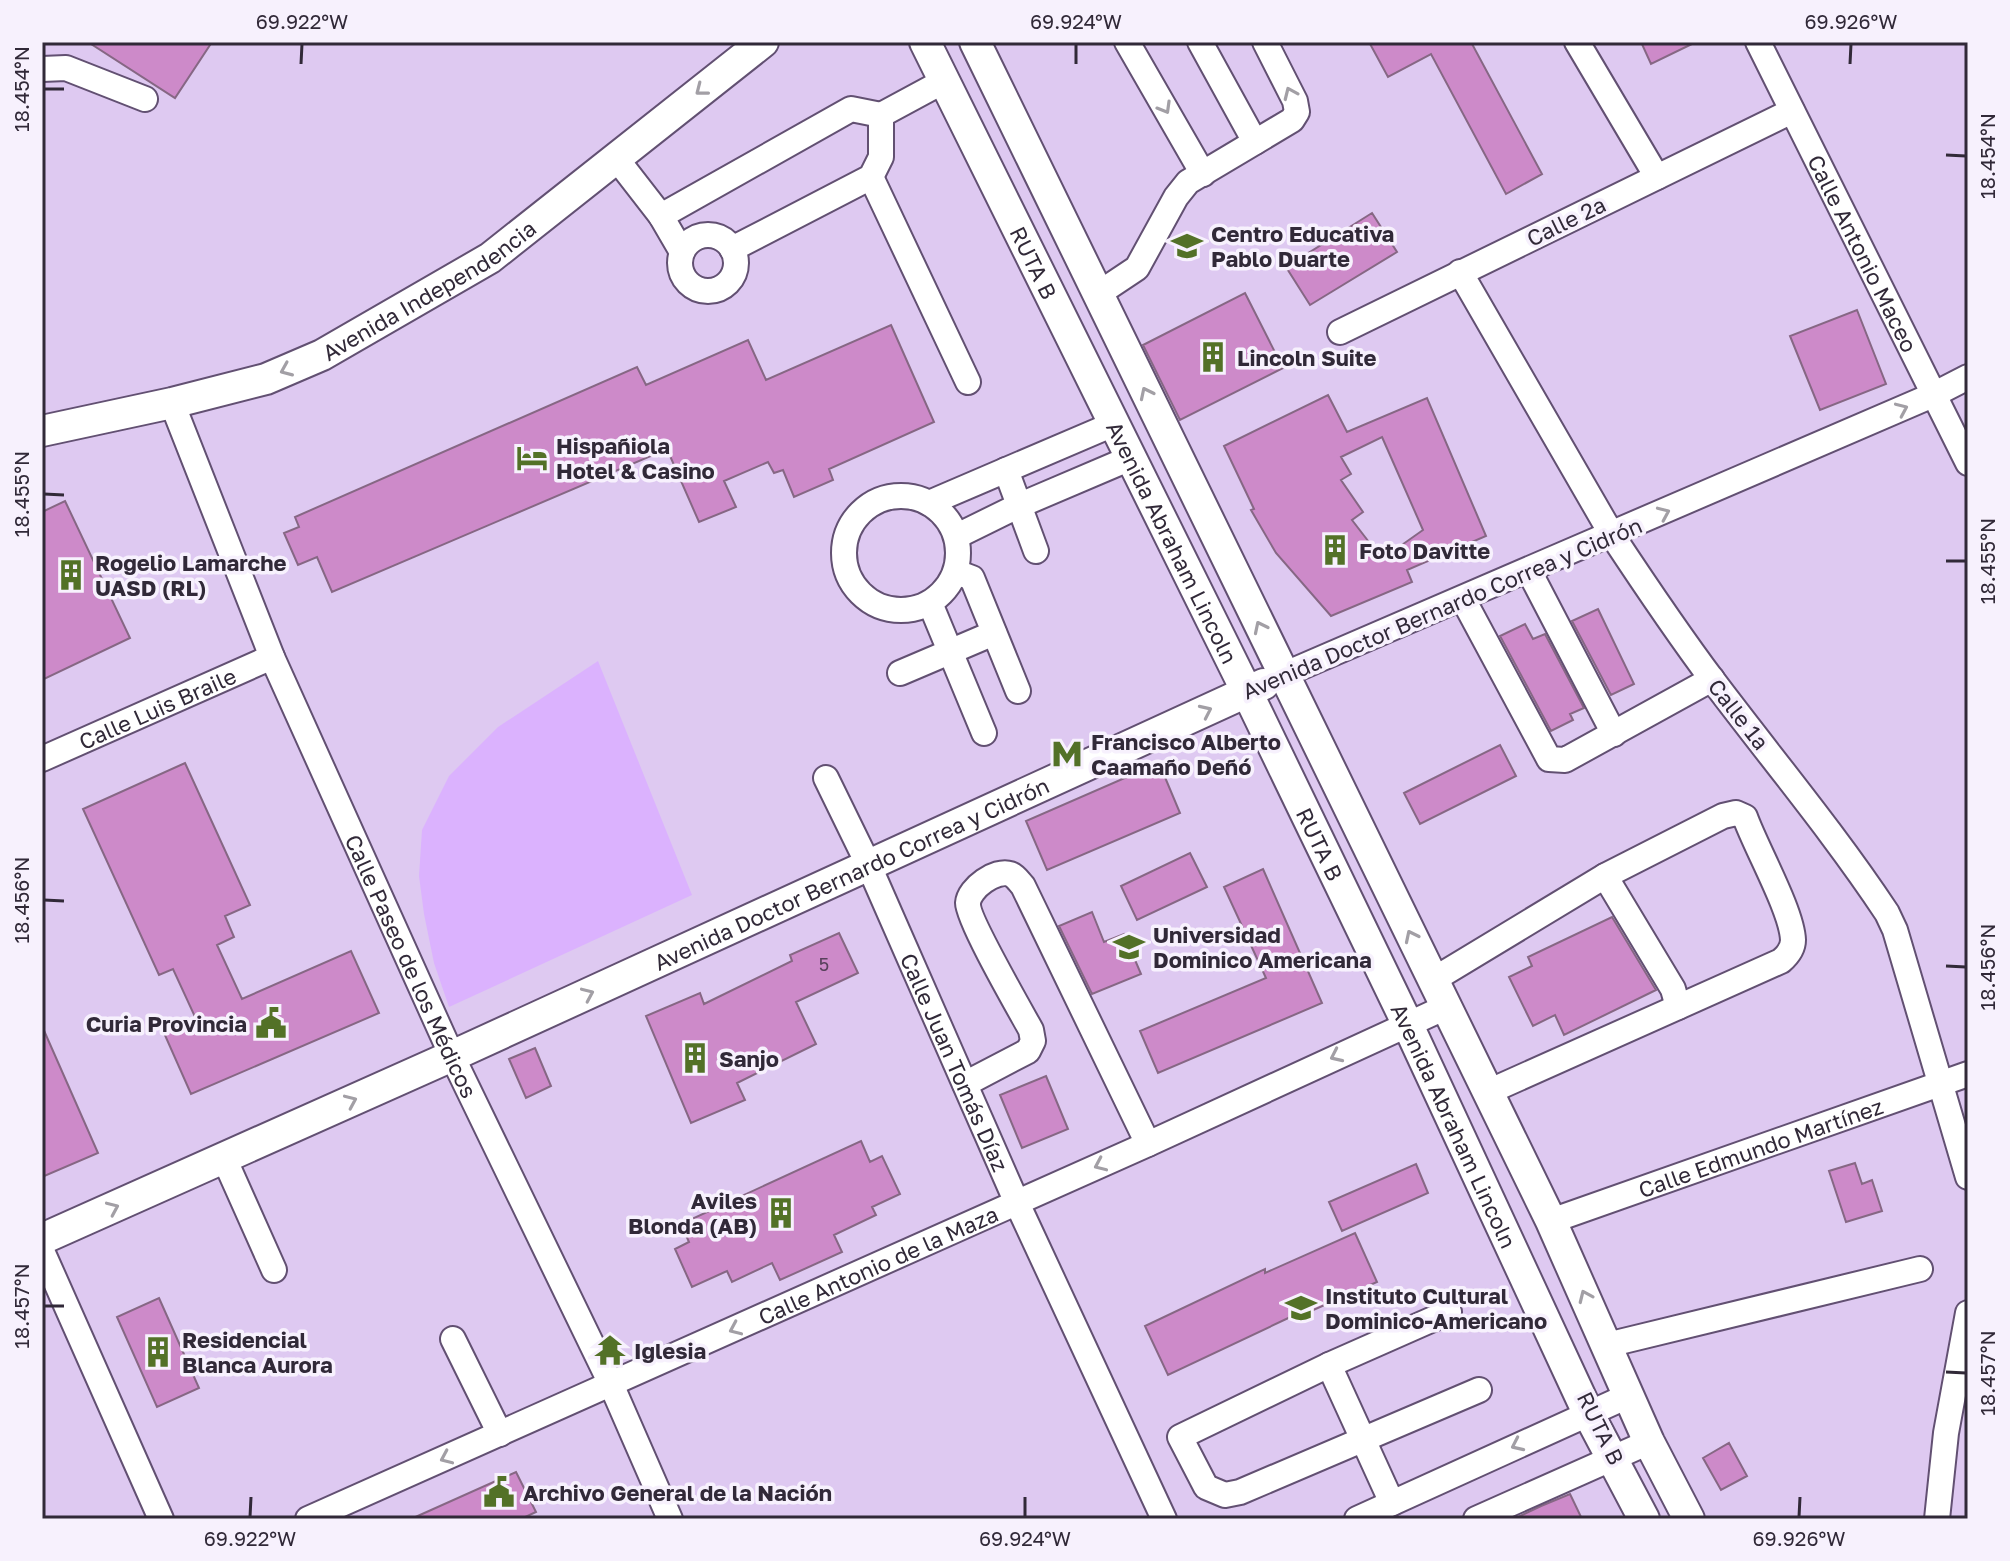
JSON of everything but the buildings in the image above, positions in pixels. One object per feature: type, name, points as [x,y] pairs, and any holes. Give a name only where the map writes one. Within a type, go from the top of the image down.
[{"type":"main road","name":"Avenida Independencia","points":[[42,431],[266,379],[322,355],[490,258],[763,42]]},
{"type":"main road","name":"Avenida Abraham Lincoln","points":[[975,42],[1551,1221],[1649,1442],[1689,1519]]},
{"type":"main road","name":"Avenida Abraham Lincoln","points":[[944,81],[1133,457],[1407,1023],[1588,1413],[1645,1519]]},
{"type":"main road","name":"Avenida Doctor Bernardo Correa y Cidrón","points":[[42,1239],[452,1056],[1283,675]]},
{"type":"street","name":"RUTA B","points":[[925,42],[1645,1519]]},
{"type":"street","points":[[1127,42],[1203,174]]},
{"type":"street","points":[[1200,42],[1255,142]]},
{"type":"street","points":[[1098,294],[1137,268],[1176,197],[1188,182],[1292,120],[1297,112],[1295,101],[1265,42]]},
{"type":"street","points":[[1577,42],[1657,177]]},
{"type":"street","name":"Calle Antonio Maceo","points":[[1758,42],[1968,463]]},
{"type":"street","points":[[42,69],[66,68],[145,99]]},
{"type":"street","points":[[661,216],[851,109],[881,115],[944,81]]},
{"type":"street","name":"Calle 2ª","points":[[1340,332],[1792,111]]},
{"type":"street","points":[[732,249],[871,177],[881,157],[881,115]]},
{"type":"street","points":[[616,158],[661,216],[682,252]]},
{"type":"street","points":[[871,177],[968,382]]},
{"type":"street","points":[[711,234],[727,241],[736,266],[729,282],[714,290],[697,289],[683,277],[680,269],[682,252],[693,238],[711,234]]},
{"type":"street","name":"Calle 1ª","points":[[1460,272],[1612,535],[1712,679],[1812,810],[1891,921],[1968,1177]]},
{"type":"street","name":"Avenida Doctor Bernardo Correa y Cidrón","points":[[1283,675],[1612,535],[1968,377]]},
{"type":"street","name":"Calle Paseo de los Médicos","points":[[172,403],[272,657],[452,1056],[611,1384],[670,1519]]},
{"type":"street","points":[[929,503],[1116,423]]},
{"type":"street","points":[[957,536],[1133,457]]},
{"type":"street","points":[[1006,470],[1036,551]]},
{"type":"street","points":[[909,496],[929,503],[946,517],[957,536],[959,554],[956,572],[946,590],[930,603],[914,609],[877,611],[851,582],[845,566],[844,544],[852,523],[866,507],[887,498],[909,496]]},
{"type":"street","points":[[1529,571],[1614,734]]},
{"type":"street","points":[[956,572],[972,578],[1018,691]]},
{"type":"street","points":[[1463,599],[1549,759],[1565,760],[1712,679]]},
{"type":"street","points":[[930,603],[984,733]]},
{"type":"street","points":[[900,673],[994,633]]},
{"type":"street","name":"Calle Luis Braile","points":[[42,759],[272,657]]},
{"type":"street","name":"Calle Juan Tomás Díaz","points":[[826,778],[869,866],[1017,1203],[1164,1519]]},
{"type":"street","points":[[1433,980],[1605,876],[1723,816],[1736,813],[1745,817],[1790,922],[1793,942],[1789,954],[1781,961],[1488,1092]]},
{"type":"street","points":[[965,1084],[1028,1051],[1033,1041],[1031,1030],[968,905],[971,894],[978,886],[1002,873],[1012,874],[1023,886],[1148,1144]]},
{"type":"street","points":[[1605,876],[1673,989],[1678,1007]]},
{"type":"street","name":"Calle Antonio de la Maza","points":[[308,1519],[1017,1203],[1446,1007]]},
{"type":"street","name":"Calle Edmundo Martínez","points":[[1551,1221],[1968,1074]]},
{"type":"street","points":[[224,1158],[274,1270]]},
{"type":"street","points":[[42,1251],[161,1519]]},
{"type":"street","points":[[1607,1345],[1920,1269]]},
{"type":"street","points":[[1449,1312],[1329,1365],[1180,1437],[1206,1487],[1225,1495],[1240,1492],[1479,1390]]},
{"type":"street","points":[[1937,1519],[1948,1418],[1968,1313]]},
{"type":"street","points":[[453,1339],[500,1434]]},
{"type":"street","points":[[1329,1365],[1392,1503]]},
{"type":"street","points":[[1357,1519],[1630,1395]]},
{"type":"street","points":[[1476,1519],[1649,1442]]},
{"type":"shaded area","points":[[598,661],[692,895],[449,1007],[434,963],[424,914],[419,876],[422,830],[449,776],[498,727]]},
{"type":"place","name":"Centro Educativa Pablo Duarte","points":[[1187,246]]},
{"type":"place","name":"Lincoln Suite","points":[[1213,357]]},
{"type":"place","name":"Hispañiola Hotel & Casino","points":[[532,458]]},
{"type":"place","name":"Foto Davitte","points":[[1335,550]]},
{"type":"place","name":"Rogelio Lamarche UASD (RL)","points":[[71,575]]},
{"type":"place","name":"Francisco Alberto Caamaño Deñó","points":[[1067,754]]},
{"type":"place","name":"Universidad Dominico Americana","points":[[1129,947]]},
{"type":"place","name":"Curia Provincia","points":[[271,1023]]},
{"type":"place","name":"Sanjo","points":[[695,1058]]},
{"type":"place","name":"Aviles Blonda (AB)","points":[[781,1213]]},
{"type":"place","name":"Instituto Cultural Dominico-Americano","points":[[1301,1308]]},
{"type":"place","name":"Iglesia","points":[[610,1350]]},
{"type":"place","name":"Residencial Blanca Aurora","points":[[158,1352]]},
{"type":"place","name":"Archivo General de la Nación","points":[[499,1492]]}]
